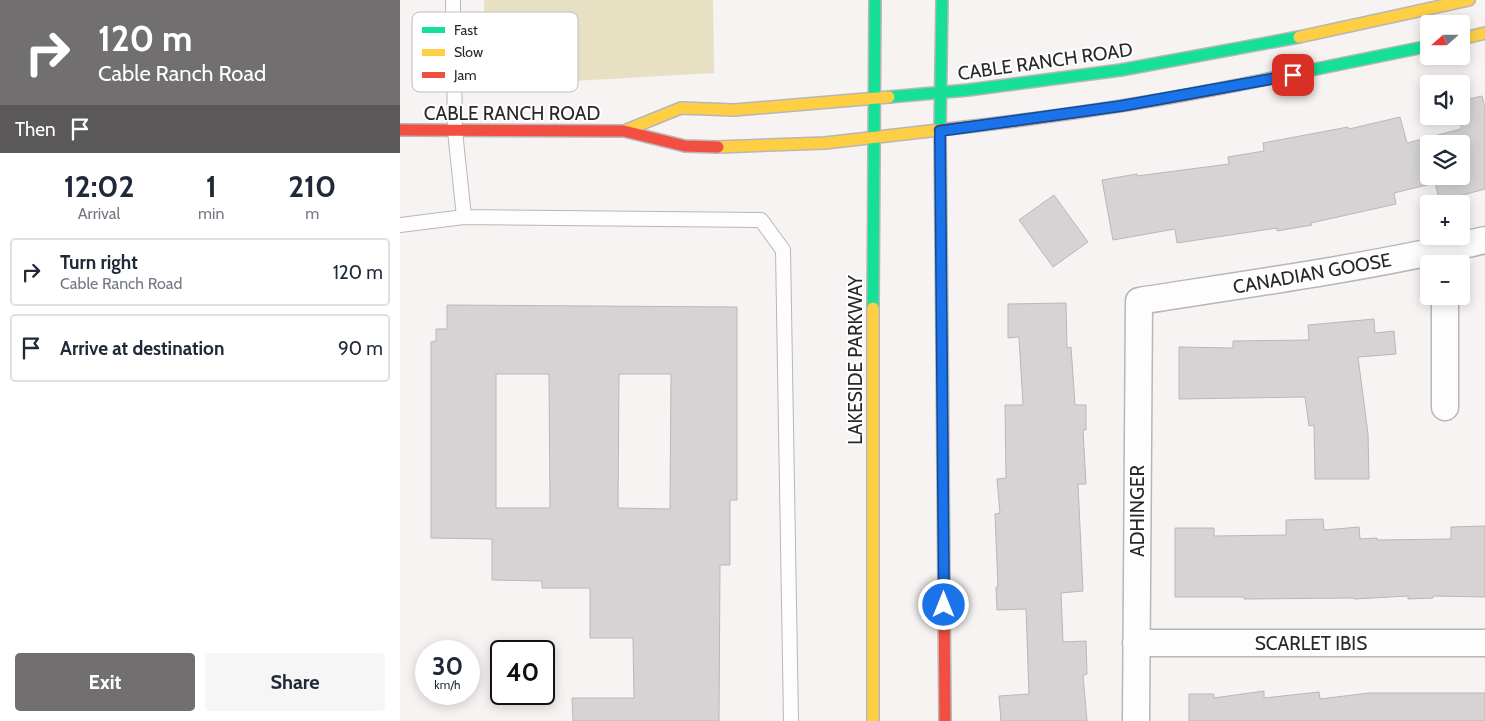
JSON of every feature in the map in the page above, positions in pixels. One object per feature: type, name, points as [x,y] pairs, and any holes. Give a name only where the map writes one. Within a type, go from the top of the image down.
[{"type":"street","name":"LAKESIDE PARKWAY","points":[[872,721],[872,138],[875,0]]},
{"type":"street","points":[[942,0],[940,131],[944,721]]},
{"type":"street","name":"CABLE RANCH ROAD","points":[[624,132],[681,108],[734,110],[873,99],[1056,79],[1190,58],[1345,28],[1469,0]]},
{"type":"street","points":[[1470,36],[1485,33]]},
{"type":"street","name":"CABLE RANCH ROAD","points":[[400,130],[624,132],[684,146],[775,146],[940,131],[1184,96],[1349,64],[1420,48]]},
{"type":"street","name":"CANADIAN GOOSE","points":[[1450,255],[1485,240]]},
{"type":"street","name":"CANADIAN GOOSE","points":[[1139,301],[1292,277],[1420,260]]},
{"type":"street","name":"ADHINGER","points":[[1136,721],[1139,301]]},
{"type":"street","points":[[1445,305],[1445,407]]},
{"type":"street","name":"SCARLET IBIS","points":[[1136,643],[1485,642]]},
{"type":"lane","points":[[454,92],[455,131],[464,217]]},
{"type":"lane","points":[[400,225],[464,217],[761,220],[782,250],[791,721]]},
{"type":"shaded area","points":[[484,0],[713,0],[714,73],[578,81],[578,12],[484,12]]},
{"type":"building","points":[[1482,96],[1485,107],[1485,189],[1462,195],[1438,195],[1436,185],[1470,185],[1470,135],[1438,135],[1461,129],[1461,125],[1470,125],[1470,99]]},
{"type":"building","points":[[1400,117],[1407,143],[1420,140],[1420,185],[1427,185],[1394,193],[1396,204],[1311,223],[1312,225],[1277,231],[1277,228],[1177,243],[1175,229],[1113,240],[1102,180],[1137,174],[1137,176],[1229,164],[1228,157],[1264,151],[1263,143],[1348,127],[1349,129]]},
{"type":"building","points":[[1054,195],[1088,242],[1053,267],[1019,220]]},
{"type":"building","points":[[1066,303],[1067,348],[1071,347],[1075,405],[1086,405],[1086,430],[1083,430],[1086,484],[1078,484],[1083,591],[1061,593],[1063,642],[1086,641],[1087,674],[1083,675],[1087,721],[1001,721],[999,696],[1029,694],[1026,609],[997,610],[995,514],[1000,513],[997,479],[1006,478],[1005,405],[1023,405],[1019,337],[1008,338],[1008,304]]},
{"type":"building","points":[[447,305],[737,307],[737,500],[730,500],[730,565],[720,565],[719,721],[573,721],[572,698],[634,698],[633,638],[590,638],[590,588],[542,588],[542,581],[492,580],[492,539],[431,538],[431,342],[436,341],[436,329],[447,329]],"holes":[[[496,374],[549,374],[550,508],[496,508]],[[619,374],[671,374],[670,509],[618,508]]]},
{"type":"building","points":[[1374,319],[1375,333],[1394,331],[1396,354],[1358,357],[1368,434],[1369,479],[1315,479],[1314,425],[1309,426],[1305,397],[1179,399],[1179,347],[1233,348],[1233,341],[1309,340],[1308,325]]},
{"type":"building","points":[[1323,519],[1324,530],[1359,527],[1360,539],[1377,538],[1377,540],[1451,539],[1451,527],[1485,526],[1485,597],[1433,596],[1433,598],[1408,599],[1408,596],[1354,599],[1244,599],[1244,597],[1175,597],[1175,528],[1214,528],[1214,536],[1286,535],[1286,520]]},
{"type":"building","points":[[1264,691],[1264,698],[1319,692],[1320,699],[1369,693],[1485,693],[1485,721],[1189,721],[1189,694],[1214,694],[1214,698]]},
{"type":"traffic: fast","points":[[873,308],[875,0]]},
{"type":"traffic: fast","points":[[942,0],[940,131],[942,340]]},
{"type":"traffic: fast","points":[[889,97],[968,90],[1121,70],[1299,37]]},
{"type":"traffic: fast","points":[[1238,85],[1420,48]]},
{"type":"traffic: slow","points":[[1299,37],[1469,0]]},
{"type":"traffic: slow","points":[[1470,37],[1485,33]]},
{"type":"traffic: slow","points":[[624,131],[681,108],[734,110],[889,97]]},
{"type":"traffic: slow","points":[[718,147],[825,143],[939,130]]},
{"type":"traffic: slow","points":[[873,308],[873,721]]},
{"type":"traffic: jam","points":[[939,130],[1089,111],[1238,85]]},
{"type":"traffic: jam","points":[[400,130],[624,131],[685,146],[718,147]]},
{"type":"traffic: jam","points":[[942,340],[945,721]]},
{"type":"route","points":[[944,605],[940,131],[1121,106],[1293,75]]}]
